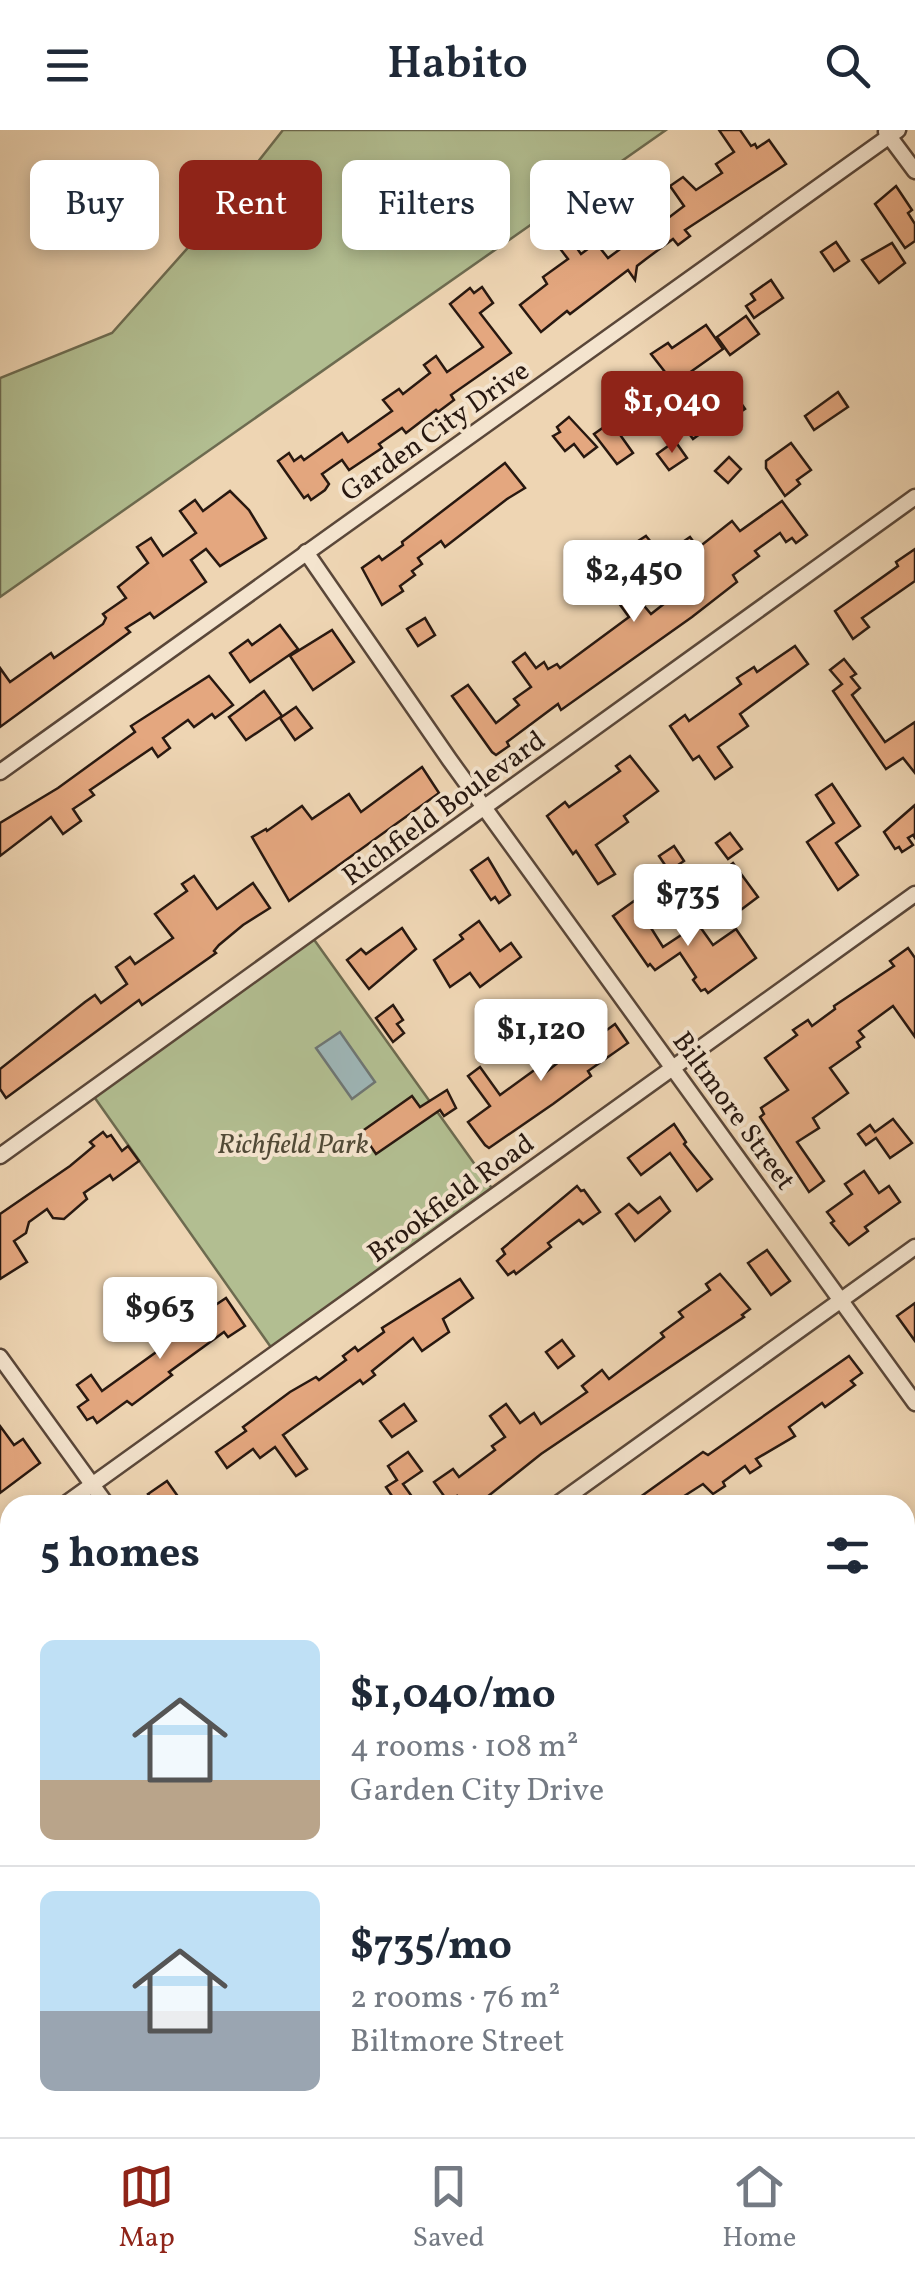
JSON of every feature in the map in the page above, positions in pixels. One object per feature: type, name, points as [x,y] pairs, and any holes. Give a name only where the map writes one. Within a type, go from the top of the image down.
[{"type":"street","points":[[891,132],[915,172]]},
{"type":"street","name":"Garden City Drive","points":[[0,772],[891,132]]},
{"type":"street","name":"Richfield Boulevard","points":[[0,1156],[915,498]]},
{"type":"street","name":"Biltmore Street","points":[[306,552],[915,1403]]},
{"type":"street","name":"Brookfield Road","points":[[77,1495],[915,894]]},
{"type":"street","points":[[570,1495],[915,1247]]},
{"type":"street","points":[[0,1357],[100,1495]]},
{"type":"green space","points":[[283,130],[666,130],[623,160],[530,160],[530,225],[510,239],[510,160],[342,160],[342,250],[495,250],[0,597],[0,378],[112,333],[186,250],[322,250],[322,160],[259,160]]},
{"type":"green space","name":"Richfield Park","points":[[310,934],[496,1194],[275,1353],[90,1091]]},
{"type":"water","points":[[340,1032],[375,1082],[352,1099],[316,1048]]},
{"type":"building","points":[[719,130],[740,130],[757,148],[769,140],[786,164],[685,230],[690,236],[678,245],[673,239],[670,241],[670,217],[684,206],[670,186],[683,177],[696,190],[722,173],[716,164],[734,152]]},
{"type":"building","points":[[896,186],[912,210],[908,213],[915,224],[915,241],[905,248],[875,204]]},
{"type":"building","points":[[836,242],[849,261],[834,271],[821,252]]},
{"type":"building","points":[[892,243],[905,263],[879,283],[862,260]]},
{"type":"building","points":[[561,250],[578,250],[581,254],[602,250],[608,258],[619,250],[658,250],[637,266],[635,280],[628,270],[541,332],[520,305],[547,284],[543,277],[568,259]]},
{"type":"building","points":[[771,280],[783,298],[754,318],[746,306],[755,300],[751,294]]},
{"type":"building","points":[[482,287],[493,303],[480,313],[511,353],[451,395],[454,400],[438,412],[406,433],[402,428],[379,444],[382,448],[349,470],[342,460],[322,474],[329,484],[325,490],[311,500],[308,495],[304,498],[278,461],[289,453],[294,461],[301,456],[304,460],[342,433],[348,442],[392,411],[383,400],[399,389],[403,394],[430,373],[424,365],[436,356],[447,372],[483,347],[450,304],[470,288],[474,293]]},
{"type":"building","points":[[746,316],[759,334],[730,355],[717,337]]},
{"type":"building","points":[[706,325],[723,349],[689,373],[712,405],[732,390],[745,409],[728,420],[725,416],[693,439],[682,424],[697,413],[651,354],[668,343],[672,348]]},
{"type":"building","points":[[838,392],[848,407],[814,430],[805,416]]},
{"type":"building","points":[[569,417],[597,447],[584,457],[574,444],[565,451],[553,436]]},
{"type":"building","points":[[611,422],[633,453],[617,464],[594,434]]},
{"type":"building","points":[[675,441],[687,458],[669,470],[657,454]]},
{"type":"building","points":[[791,443],[811,470],[785,496],[766,468],[766,461]]},
{"type":"building","points":[[729,457],[741,469],[728,483],[715,471]]},
{"type":"building","points":[[505,463],[525,488],[445,547],[441,541],[418,558],[422,564],[400,586],[403,591],[382,605],[362,568],[403,545]]},
{"type":"building","points":[[230,491],[249,510],[266,538],[220,566],[206,549],[191,560],[206,582],[154,618],[150,613],[126,628],[130,632],[0,727],[0,668],[10,682],[103,624],[103,614],[126,598],[118,587],[148,563],[137,547],[151,538],[163,556],[196,533],[180,511],[195,500],[203,511]]},
{"type":"building","points":[[782,501],[807,535],[796,543],[792,538],[786,542],[780,533],[755,551],[759,556],[733,575],[737,582],[692,617],[561,710],[558,704],[507,742],[509,746],[496,755],[492,752],[452,696],[468,685],[496,723],[519,705],[514,699],[531,687],[513,662],[525,653],[536,668],[544,662],[548,669],[557,664],[560,668],[629,617],[610,591],[623,581],[651,614],[674,596],[668,589],[673,585],[666,577],[672,573],[661,557],[690,537],[698,548],[732,521],[740,531]]},
{"type":"building","points":[[646,536],[656,548],[637,562],[627,548]]},
{"type":"building","points":[[915,549],[915,581],[862,618],[869,627],[853,639],[835,611],[898,566],[896,562]]},
{"type":"building","points":[[425,618],[435,635],[418,646],[407,629]]},
{"type":"building","points":[[280,625],[298,649],[250,682],[230,653],[248,640],[252,645]]},
{"type":"building","points":[[332,630],[354,662],[313,690],[290,656]]},
{"type":"building","points":[[795,646],[808,664],[740,714],[748,726],[718,747],[732,767],[715,779],[699,756],[693,760],[670,726],[685,715],[689,721],[741,684],[737,678],[754,667],[757,672]]},
{"type":"building","points":[[844,659],[856,674],[851,677],[860,688],[852,695],[885,742],[915,722],[915,773],[903,758],[886,769],[833,691],[842,684],[830,670]]},
{"type":"building","points":[[209,676],[233,705],[194,727],[188,720],[163,738],[170,748],[158,757],[152,748],[90,790],[94,795],[73,809],[81,821],[63,834],[51,817],[0,856],[0,823],[58,788],[135,732],[131,726]]},
{"type":"building","points":[[264,691],[282,716],[246,740],[229,717]]},
{"type":"building","points":[[296,707],[312,728],[295,740],[280,718]]},
{"type":"building","points":[[630,756],[658,791],[624,816],[628,822],[596,845],[615,874],[598,884],[547,816],[565,802],[569,807],[620,771],[616,766]]},
{"type":"building","points":[[422,767],[439,793],[289,901],[252,837],[302,806],[312,819],[349,794],[361,812]]},
{"type":"building","points":[[832,784],[860,826],[836,843],[858,875],[838,890],[807,842],[834,823],[816,795]]},
{"type":"building","points":[[915,805],[915,838],[908,838],[913,845],[902,852],[899,847],[895,849],[884,832]]},
{"type":"building","points":[[730,833],[742,849],[728,859],[716,843]]},
{"type":"building","points":[[674,846],[684,861],[669,871],[659,856]]},
{"type":"building","points":[[488,858],[510,895],[499,903],[495,897],[491,900],[471,870]]},
{"type":"building","points":[[733,863],[758,897],[730,918],[712,896],[726,884],[722,872]]},
{"type":"building","points":[[194,876],[217,909],[253,883],[270,908],[219,945],[216,953],[142,1005],[139,1000],[6,1098],[0,1089],[0,1069],[95,995],[101,1003],[127,984],[116,967],[130,957],[135,964],[173,938],[155,914],[187,891],[182,884]]},
{"type":"building","points":[[634,901],[663,947],[698,924],[713,945],[736,929],[756,958],[708,993],[705,989],[701,991],[693,980],[696,977],[680,953],[655,970],[648,966],[613,916]]},
{"type":"building","points":[[479,921],[500,951],[511,943],[521,957],[480,987],[470,973],[450,987],[434,960],[463,939],[460,935]]},
{"type":"building","points":[[402,928],[416,949],[369,989],[347,960],[361,949],[366,954]]},
{"type":"building","points":[[908,948],[915,958],[915,1037],[893,1006],[859,1031],[864,1037],[857,1042],[860,1047],[830,1068],[848,1093],[813,1118],[819,1128],[797,1142],[824,1181],[809,1192],[760,1117],[764,1114],[761,1108],[788,1090],[765,1058],[797,1035],[793,1030],[808,1020],[812,1026],[834,1006],[894,966],[890,961]]},
{"type":"building","points":[[393,1005],[403,1020],[397,1024],[404,1033],[393,1042],[376,1018]]},
{"type":"building","points":[[516,1019],[528,1035],[513,1045],[502,1028]]},
{"type":"building","points":[[615,1024],[628,1043],[588,1071],[591,1076],[553,1104],[489,1148],[485,1145],[468,1122],[490,1106],[468,1076],[480,1067],[500,1095],[540,1066],[545,1073],[570,1053],[555,1033],[566,1025],[576,1038],[590,1029],[596,1038]]},
{"type":"building","points":[[447,1090],[456,1108],[444,1116],[440,1110],[376,1154],[361,1132],[412,1096],[420,1107]]},
{"type":"building","points":[[893,1119],[912,1143],[890,1158],[876,1138],[866,1145],[858,1134],[870,1125],[875,1132]]},
{"type":"building","points":[[674,1124],[684,1144],[712,1179],[697,1191],[670,1153],[641,1175],[628,1158]]},
{"type":"building","points":[[103,1132],[107,1137],[111,1135],[122,1151],[128,1146],[139,1161],[113,1180],[110,1175],[84,1193],[87,1199],[64,1219],[53,1218],[47,1209],[29,1222],[26,1233],[14,1241],[27,1262],[0,1279],[0,1214],[70,1166],[94,1146],[90,1142]]},
{"type":"building","points":[[864,1171],[879,1193],[889,1186],[900,1202],[865,1227],[868,1231],[849,1245],[827,1212],[852,1194],[845,1184]]},
{"type":"building","points":[[577,1186],[600,1212],[583,1224],[579,1220],[548,1243],[551,1247],[516,1274],[514,1271],[508,1275],[497,1261],[505,1254],[502,1249]]},
{"type":"building","points":[[660,1197],[670,1211],[635,1241],[616,1214],[629,1204],[638,1213]]},
{"type":"building","points":[[767,1250],[790,1281],[771,1295],[748,1263]]},
{"type":"building","points":[[720,1274],[750,1309],[744,1317],[541,1454],[490,1495],[443,1495],[434,1482],[453,1469],[459,1477],[495,1450],[492,1446],[505,1437],[490,1416],[506,1404],[520,1423],[534,1413],[541,1424],[587,1392],[582,1386],[602,1370],[609,1379],[664,1337],[661,1333],[683,1317],[679,1312],[710,1290],[706,1284]]},
{"type":"building","points":[[460,1279],[473,1298],[443,1319],[449,1332],[422,1351],[413,1338],[372,1371],[375,1375],[363,1384],[360,1380],[283,1435],[307,1469],[296,1476],[275,1447],[260,1458],[253,1449],[227,1468],[216,1452],[246,1431],[243,1427],[290,1392],[316,1377],[319,1380],[346,1360],[343,1356],[355,1347],[358,1351],[384,1332],[382,1328]]},
{"type":"building","points":[[226,1298],[245,1326],[228,1337],[224,1332],[132,1405],[127,1401],[97,1423],[93,1417],[87,1420],[78,1407],[88,1400],[77,1385],[91,1375],[102,1391],[159,1350],[169,1336]]},
{"type":"building","points":[[915,1303],[915,1341],[897,1316]]},
{"type":"building","points":[[562,1340],[574,1356],[558,1368],[546,1352]]},
{"type":"building","points":[[849,1356],[862,1373],[851,1381],[855,1385],[789,1427],[795,1436],[756,1459],[761,1466],[750,1473],[745,1466],[713,1494],[703,1484],[686,1495],[643,1495],[703,1452],[708,1455]]},
{"type":"building","points":[[404,1404],[416,1421],[392,1437],[380,1421]]},
{"type":"building","points":[[0,1426],[14,1445],[23,1439],[40,1463],[0,1493]]},
{"type":"building","points":[[408,1452],[422,1471],[403,1484],[411,1495],[391,1495],[386,1487],[397,1480],[388,1466]]},
{"type":"building","points":[[167,1481],[177,1495],[149,1495]]}]
